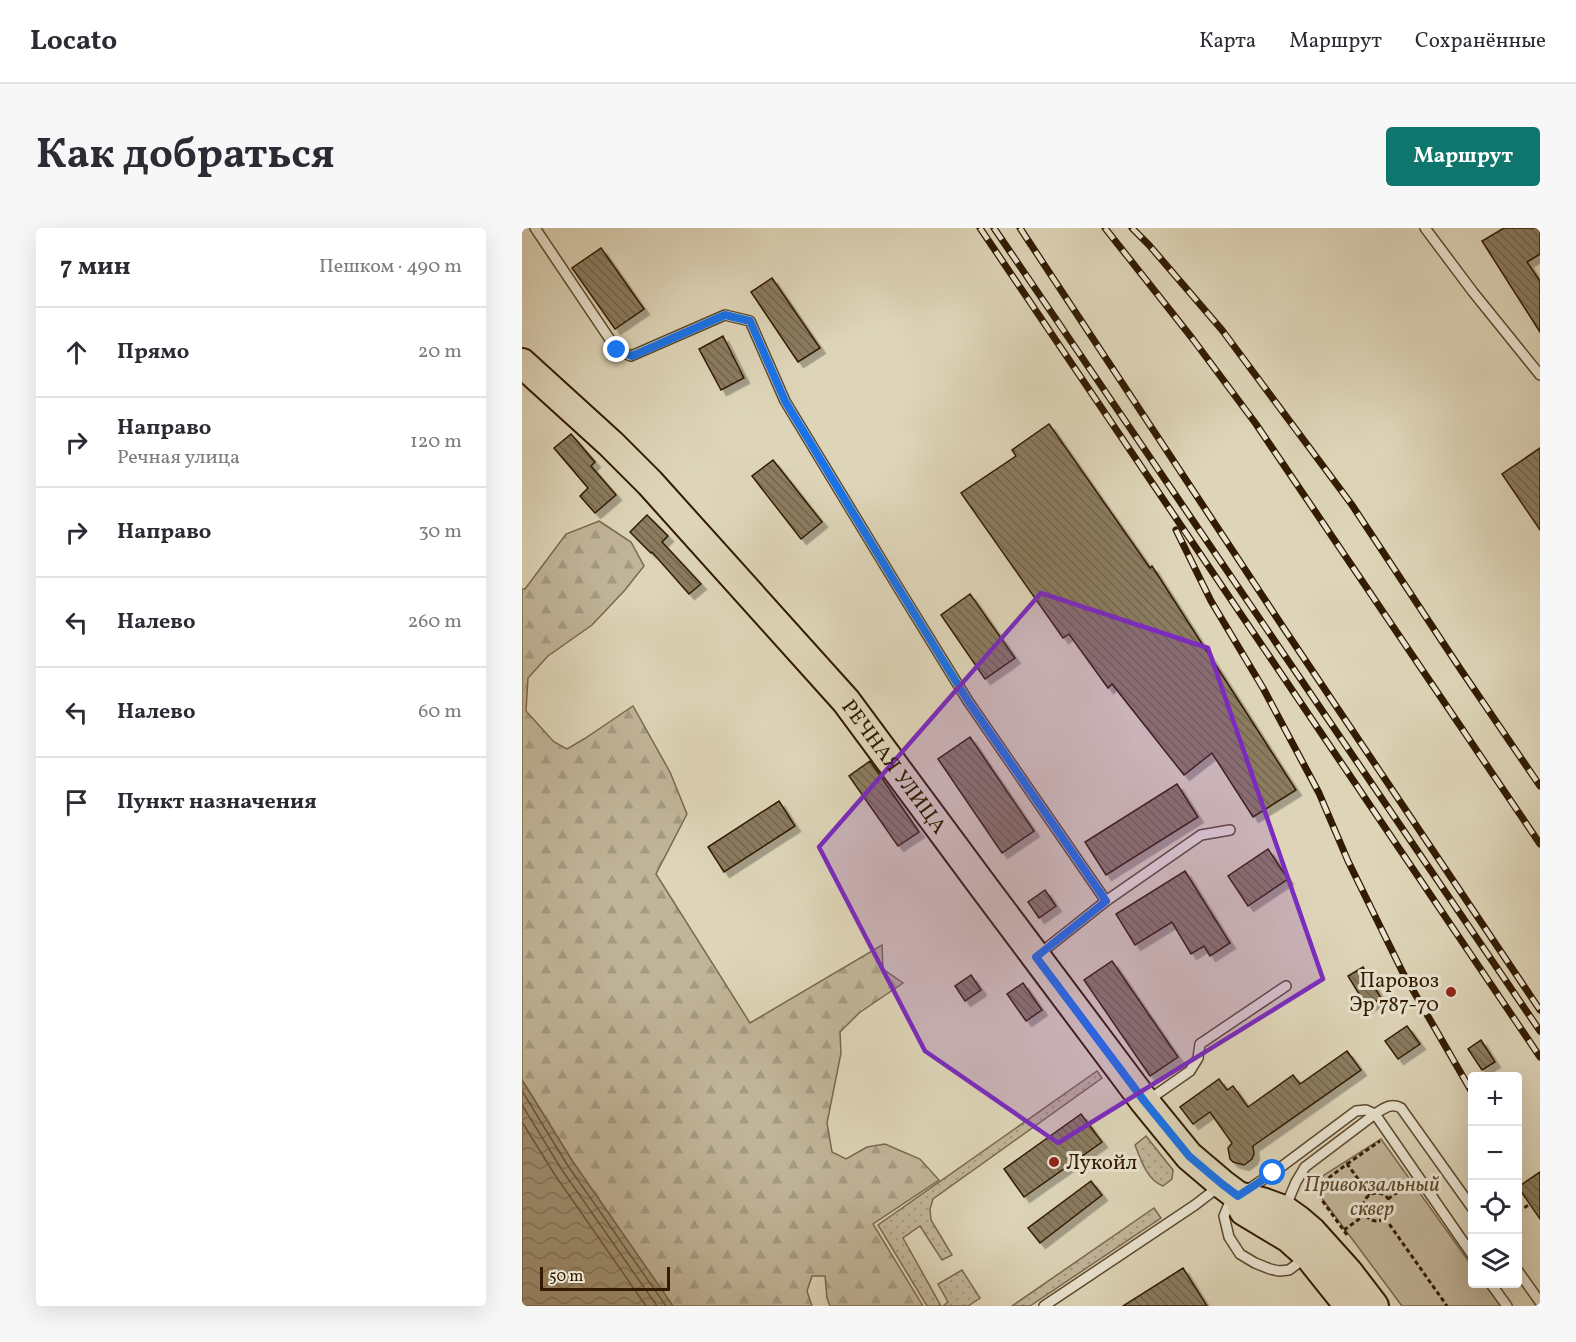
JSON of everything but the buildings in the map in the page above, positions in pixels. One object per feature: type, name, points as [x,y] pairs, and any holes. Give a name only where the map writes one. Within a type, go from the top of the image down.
[{"type":"main road","name":"РЕЧНАЯ УЛИЦА","points":[[522,363],[650,483],[846,701],[1145,1102],[1189,1156],[1230,1190],[1244,1210],[1312,1232],[1348,1272],[1374,1306]]},
{"type":"main road","name":"РЕЧНАЯ УЛИЦА","points":[[1280,1220],[1289,1238],[1309,1256],[1349,1306]]},
{"type":"lane","points":[[535,228],[617,350],[632,356],[725,315],[750,321],[785,401],[896,584],[968,701],[1106,901]]},
{"type":"lane","points":[[1425,228],[1540,375]]},
{"type":"lane","points":[[1036,957],[1106,901],[1201,835],[1230,830]]},
{"type":"lane","points":[[1145,1102],[1190,1071],[1198,1058],[1200,1044],[1286,986]]},
{"type":"lane","points":[[1280,1220],[1305,1167],[1389,1106],[1401,1108],[1468,1202]]},
{"type":"lane","points":[[1044,1306],[1195,1205],[1273,1173],[1356,1111],[1366,1110],[1375,1114],[1468,1249]]},
{"type":"lane","points":[[1230,1190],[1229,1204],[1224,1216],[1229,1237],[1240,1254],[1255,1263],[1279,1271],[1289,1270],[1309,1256]]},
{"type":"lane","points":[[1522,1277],[1540,1302]]},
{"type":"lane","points":[[1494,1288],[1507,1306]]},
{"type":"path","points":[[1351,1240],[1314,1189],[1347,1164],[1370,1195]]},
{"type":"path","points":[[1388,1199],[1410,1184]]},
{"type":"path","points":[[1381,1193],[1388,1199],[1391,1207],[1390,1214],[1385,1218],[1374,1220],[1366,1214],[1365,1200],[1370,1195],[1381,1193]]},
{"type":"path","points":[[1522,1209],[1530,1204]]},
{"type":"path","points":[[1344,1230],[1366,1214]]},
{"type":"path","points":[[1385,1218],[1448,1306]]},
{"type":"highlighted area","points":[[1041,593],[1208,648],[1323,979],[1058,1143],[925,1051],[819,847]]},
{"type":"green space","points":[[599,521],[631,542],[644,566],[592,625],[548,656],[528,678],[526,711],[554,742],[567,749],[633,706],[670,772],[687,814],[656,874],[750,1023],[882,945],[883,969],[903,983],[859,1013],[840,1032],[841,1053],[827,1123],[832,1152],[846,1159],[867,1147],[885,1144],[920,1159],[939,1180],[873,1224],[923,1306],[830,1306],[825,1276],[812,1276],[807,1291],[812,1306],[673,1306],[573,1162],[522,1080],[522,589],[525,589],[566,534]]},
{"type":"green space","points":[[1097,1071],[1102,1078],[933,1199],[930,1209],[931,1220],[952,1255],[942,1260],[920,1226],[903,1238],[941,1306],[927,1306],[878,1225]]},
{"type":"green space","points":[[1146,1136],[1173,1170],[1172,1179],[1163,1186],[1149,1174],[1135,1145]]},
{"type":"green space","name":"Привокзальный сквер","points":[[1381,1139],[1468,1260],[1468,1288],[1488,1288],[1501,1306],[1402,1306],[1312,1185]]},
{"type":"green space","points":[[1154,1208],[1161,1218],[1030,1306],[1012,1306]]},
{"type":"green space","points":[[962,1270],[980,1298],[968,1306],[943,1306],[948,1302],[938,1284]]},
{"type":"water","points":[[522,1080],[573,1162],[673,1306],[522,1306]]},
{"type":"railway","points":[[980,228],[1540,1057]]},
{"type":"railway","points":[[994,228],[1540,1031]]},
{"type":"railway","points":[[1020,228],[1283,627],[1540,1010]]},
{"type":"railway","points":[[1105,228],[1256,424],[1540,844]]},
{"type":"railway","points":[[1132,228],[1222,330],[1352,505],[1540,786]]},
{"type":"railway","points":[[1176,530],[1211,601],[1263,688],[1319,793],[1348,861],[1403,973],[1468,1085]]},
{"type":"place","name":"Паровоз Эр 787-70","points":[[1451,992]]},
{"type":"place","name":"Лукойл","points":[[1054,1162]]},
{"type":"route","points":[[617,350],[632,356],[725,315],[750,321],[785,401],[896,584],[968,701],[1106,901],[1036,957],[1145,1102],[1189,1156],[1238,1196],[1273,1173]]}]
